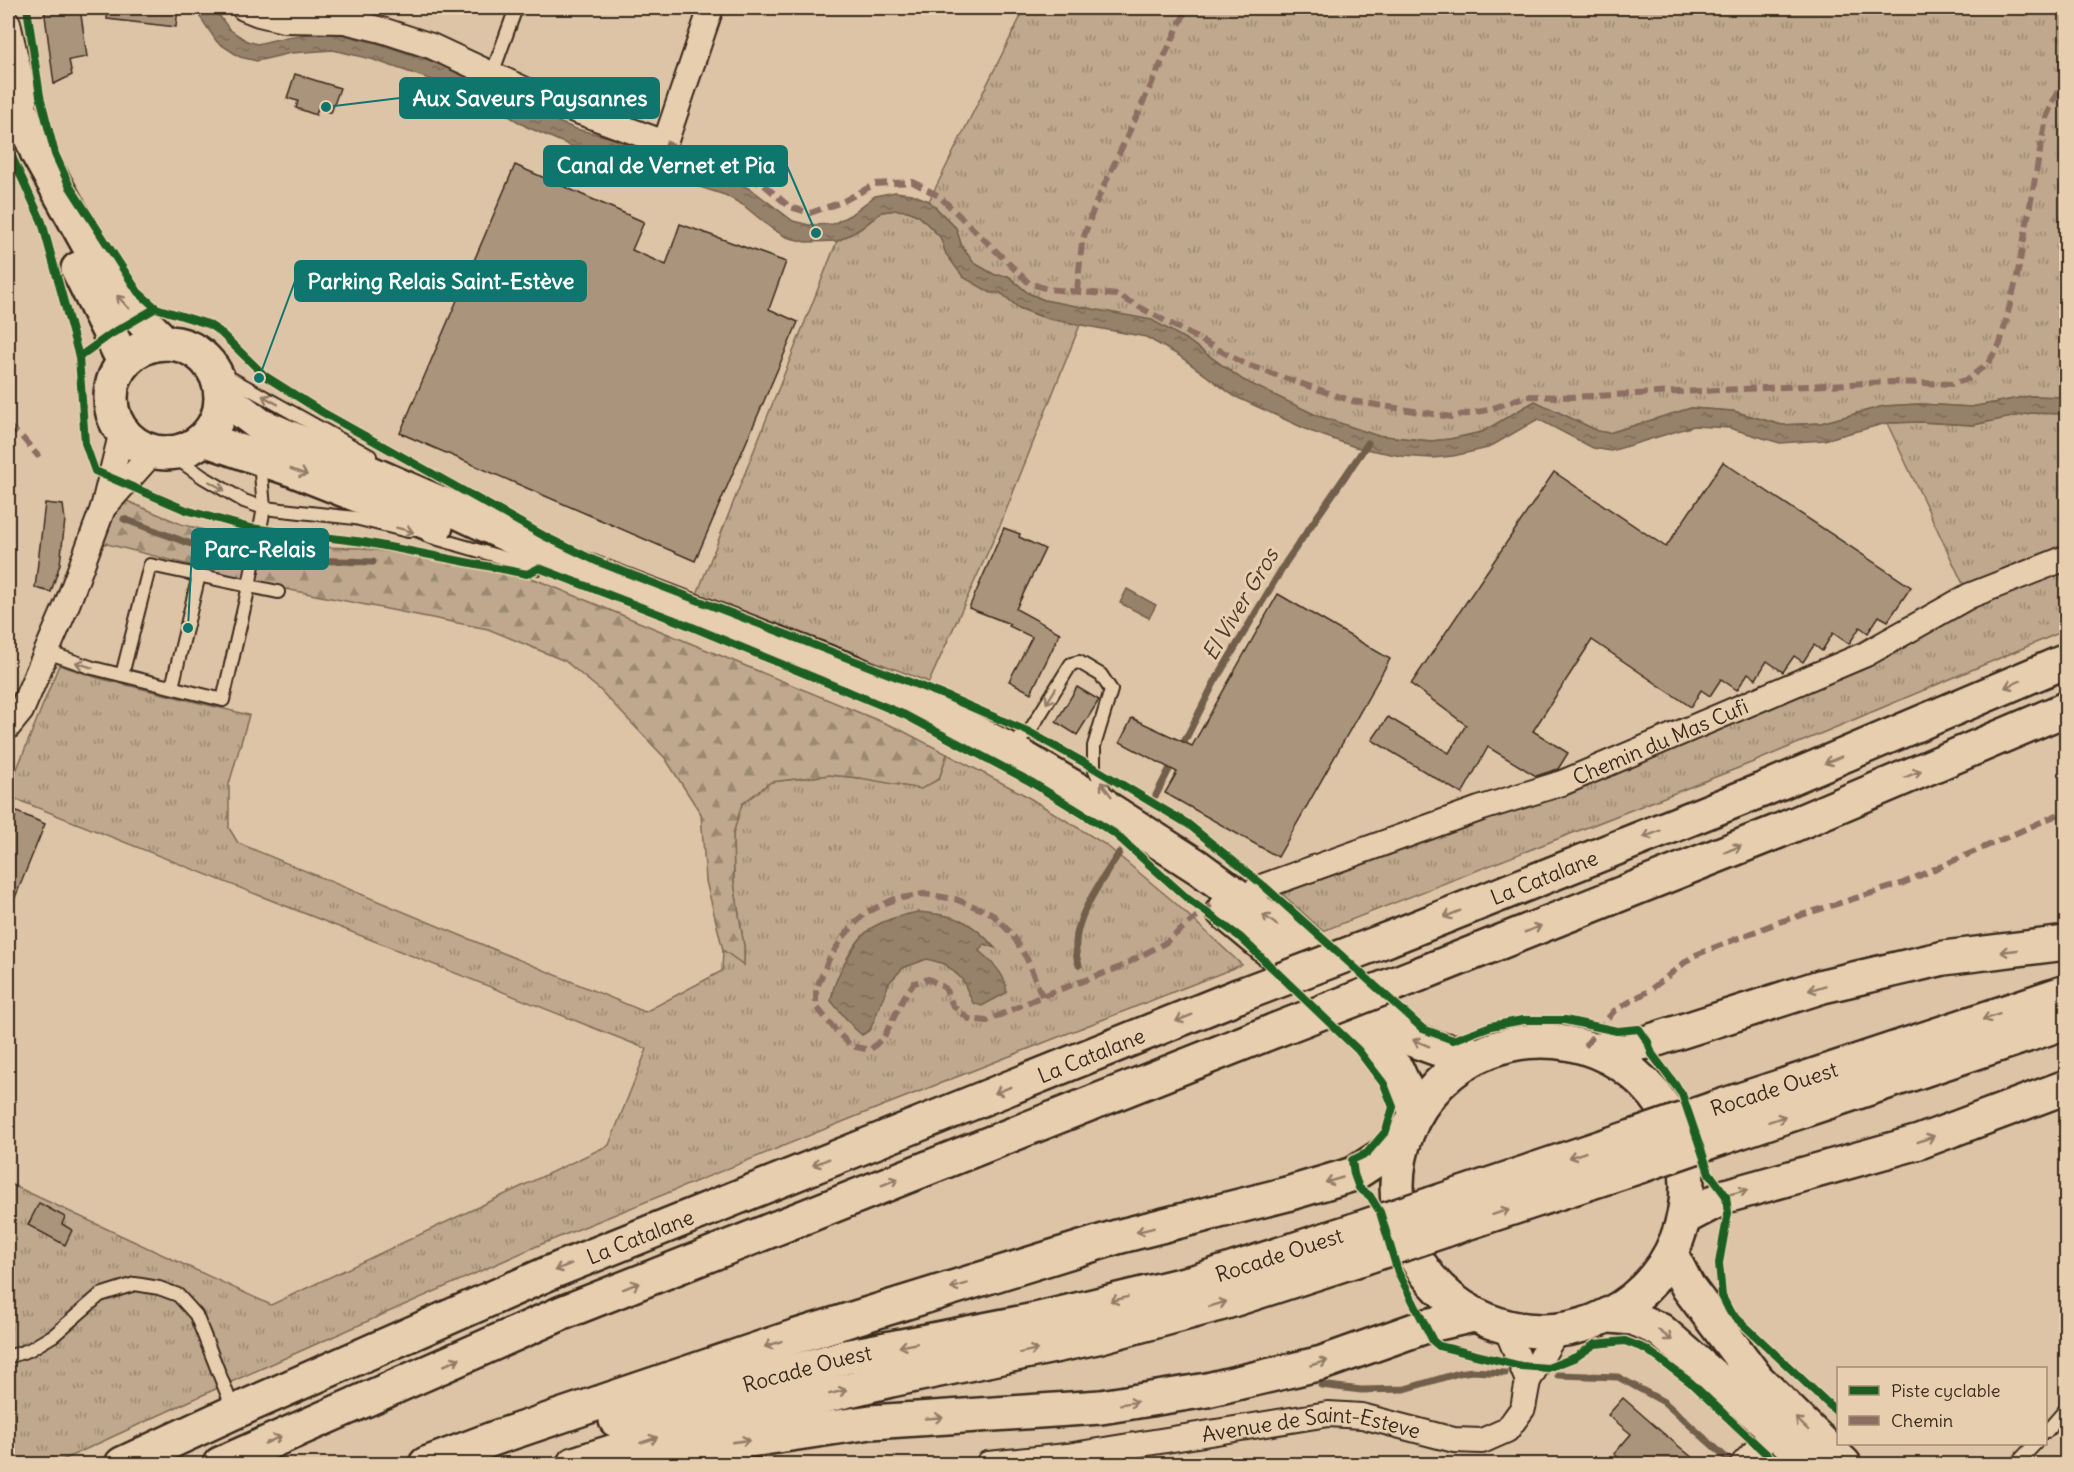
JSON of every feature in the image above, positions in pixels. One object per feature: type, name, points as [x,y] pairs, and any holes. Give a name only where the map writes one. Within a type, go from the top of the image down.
[{"type":"main road","points":[[8,80],[38,154],[116,294],[165,343]]},
{"type":"main road","points":[[8,124],[124,362]]},
{"type":"main road","points":[[218,383],[220,412],[214,426],[204,439],[182,452],[161,453],[135,444],[122,431],[113,414],[111,396],[115,377],[124,362],[136,351],[150,345],[165,343],[179,344],[192,349],[203,357],[218,383],[260,425],[446,506],[571,565],[848,670],[1013,752],[1083,793],[1242,898],[1288,933],[1387,1023],[1413,1040],[1438,1049],[1478,1055]]},
{"type":"main road","points":[[204,439],[366,498],[685,624],[905,715],[1031,782],[1114,833],[1213,903],[1324,993],[1359,1024],[1397,1070],[1409,1127],[1396,1181],[1401,1222],[1416,1260],[1441,1292],[1474,1316],[1506,1328],[1556,1332],[1611,1316],[1646,1290],[1672,1256],[1686,1217],[1688,1166],[1672,1118],[1640,1077],[1597,1050],[1585,1046],[1549,1040],[1512,1042],[1478,1055],[1442,1079],[1409,1127],[1354,1174],[1287,1194],[1117,1237],[794,1337],[495,1438],[426,1464]]},
{"type":"main road","name":"La Catalane","points":[[122,1464],[549,1273],[1238,996],[1386,940],[1767,788],[2067,661]]},
{"type":"main road","name":"La Catalane","points":[[220,1464],[562,1313],[1779,831],[2067,709]]},
{"type":"main road","points":[[1597,1050],[1648,1042],[1823,986],[1944,958],[2067,943]]},
{"type":"main road","name":"Rocade Ouest","points":[[574,1464],[674,1432],[891,1380],[1097,1337],[1223,1303],[1359,1244],[1717,1123],[2067,992]]},
{"type":"main road","name":"Rocade Ouest","points":[[1717,1123],[2067,1022]]},
{"type":"main road","points":[[1686,1217],[1726,1196],[1918,1142],[2067,1087]]},
{"type":"main road","name":"Rocade Ouest","points":[[478,1464],[559,1436],[691,1398],[844,1358],[1035,1320],[1359,1244]]},
{"type":"main road","points":[[1672,1256],[1688,1287],[1757,1379],[1844,1464]]},
{"type":"main road","points":[[643,1464],[716,1445],[871,1422],[1101,1407],[1207,1390],[1322,1363],[1426,1326],[1474,1316]]},
{"type":"main road","points":[[1611,1316],[1633,1318],[1660,1330],[1812,1464]]},
{"type":"street","points":[[244,8],[259,15],[284,20],[345,21],[382,30],[431,46],[547,100],[665,143],[711,8]]},
{"type":"street","points":[[8,23],[38,154]]},
{"type":"street","points":[[8,743],[14,719],[47,652],[104,508],[122,431]]},
{"type":"street","points":[[104,508],[161,453]]},
{"type":"street","name":"Chemin du Mas Cufi","points":[[1242,898],[1264,886],[1479,809],[1562,783],[1866,654],[1969,596],[2067,558]]},
{"type":"street","points":[[1506,1328],[1528,1381]]},
{"type":"street","name":"Avenue de Saint-Esteve","points":[[988,1464],[1067,1456],[1328,1414],[1362,1416],[1454,1440],[1482,1441],[1507,1430],[1523,1408],[1528,1381],[1556,1332]]},
{"type":"street","points":[[1743,1464],[1775,1430]]},
{"type":"lane","points":[[492,74],[516,8]]},
{"type":"lane","points":[[218,383],[390,467],[415,482],[446,506]]},
{"type":"lane","points":[[161,453],[244,501],[264,508],[355,518],[540,568]]},
{"type":"lane","points":[[47,652],[122,675],[223,700],[264,508],[260,458]]},
{"type":"lane","points":[[122,675],[150,565],[278,592]]},
{"type":"lane","points":[[171,687],[200,576]]},
{"type":"lane","points":[[848,670],[887,682],[1015,742],[1029,732],[1071,664],[1079,662],[1101,675],[1111,690],[1094,746],[1094,768],[1105,792],[1144,821],[1198,867]]},
{"type":"lane","points":[[8,1357],[29,1350],[54,1335],[100,1295],[135,1284],[159,1288],[178,1295],[196,1315],[234,1412]]},
{"type":"lane","points":[[2047,1431],[2067,1409]]},
{"type":"lane","points":[[2016,1464],[2033,1445]]},
{"type":"path","points":[[259,529],[296,534]]},
{"type":"green space","points":[[1025,8],[2066,8],[2066,397],[2030,396],[1971,407],[1920,404],[1884,406],[1821,423],[1782,425],[1733,411],[1691,408],[1609,433],[1598,431],[1535,401],[1482,432],[1431,441],[1375,435],[1316,415],[1243,380],[1187,340],[1091,309],[1070,305],[1068,308],[1068,305],[1044,300],[1028,293],[1008,276],[995,275],[974,263],[962,247],[956,228],[929,201]]},
{"type":"green space","points":[[908,211],[919,216],[941,237],[946,254],[1019,308],[1039,316],[1080,325],[1001,523],[929,682],[697,594],[837,241],[860,229],[882,212]]},
{"type":"green space","points":[[2031,413],[2066,414],[2066,546],[1964,586],[1887,423],[1973,425]]},
{"type":"green space","points":[[120,498],[181,524],[265,546],[362,548],[510,569],[899,729],[947,754],[939,779],[921,789],[829,775],[771,782],[742,804],[733,834],[734,883],[744,946],[744,965],[723,950],[706,881],[701,814],[665,758],[600,690],[565,661],[488,629],[285,589],[103,543]]},
{"type":"green space","points":[[2066,569],[2066,630],[1756,761],[1323,931],[1279,891],[1973,605]]},
{"type":"green space","points":[[59,665],[98,678],[249,715],[229,784],[229,828],[238,843],[645,1012],[722,971],[723,950],[744,964],[744,946],[734,883],[733,834],[741,804],[771,782],[829,775],[860,778],[939,779],[947,754],[1023,794],[1106,845],[1173,901],[1242,965],[857,1116],[537,1246],[222,1386],[54,1464],[8,1464],[8,1443],[12,1436],[14,1397],[8,1370],[8,1183],[271,1305],[609,1145],[647,1049],[8,796],[8,791]]},
{"type":"water","points":[[194,8],[214,8],[229,29],[247,41],[257,44],[287,37],[335,33],[376,43],[447,66],[497,89],[551,119],[576,129],[629,142],[666,158],[732,180],[752,190],[793,221],[809,225],[833,224],[850,215],[875,196],[895,192],[912,194],[929,201],[956,228],[962,247],[974,263],[995,275],[1008,276],[1028,293],[1044,300],[1152,320],[1187,340],[1243,380],[1316,415],[1375,435],[1431,441],[1450,439],[1482,432],[1535,401],[1598,431],[1609,433],[1691,408],[1733,411],[1782,425],[1821,423],[1884,406],[1920,404],[1971,407],[2030,396],[2066,397],[2066,414],[2031,413],[1973,425],[1887,423],[1824,440],[1780,443],[1729,428],[1694,426],[1611,451],[1593,448],[1538,419],[1488,448],[1453,456],[1432,458],[1401,456],[1355,447],[1310,431],[1234,396],[1178,355],[1146,337],[1049,319],[1019,308],[1001,293],[991,293],[963,277],[946,254],[940,237],[919,216],[908,211],[882,212],[860,229],[838,241],[806,242],[786,237],[743,205],[725,195],[659,174],[624,159],[571,146],[527,127],[489,104],[441,83],[371,59],[333,50],[291,53],[257,61],[240,57],[217,42]]},
{"type":"water","points":[[1127,589],[1156,605],[1149,618],[1120,603]]},
{"type":"water","points":[[918,912],[961,920],[986,938],[995,948],[984,944],[979,951],[1002,975],[1006,993],[982,1006],[973,1003],[962,979],[945,964],[927,959],[903,968],[889,983],[870,1030],[862,1035],[831,1001],[840,971],[866,932],[884,922]]},
{"type":"building","points":[[44,8],[80,8],[87,57],[69,60],[72,75],[54,84]]},
{"type":"building","points":[[108,8],[178,8],[176,27],[107,19]]},
{"type":"building","points":[[295,74],[340,88],[331,113],[318,108],[316,115],[296,108],[298,101],[287,98]]},
{"type":"building","points":[[515,165],[644,222],[632,250],[666,265],[680,224],[786,262],[769,309],[798,322],[695,561],[400,433]]},
{"type":"building","points":[[1723,462],[1911,587],[1888,621],[1879,616],[1868,633],[1860,627],[1849,644],[1833,633],[1822,651],[1814,645],[1803,662],[1794,656],[1783,672],[1767,661],[1756,679],[1748,673],[1737,690],[1721,679],[1710,696],[1701,690],[1691,707],[1592,640],[1533,731],[1568,753],[1558,769],[1536,776],[1488,747],[1462,794],[1372,740],[1388,717],[1449,753],[1466,725],[1411,684],[1554,472],[1666,547]]},
{"type":"building","points":[[45,503],[63,505],[65,520],[60,564],[51,592],[35,588]]},
{"type":"building","points":[[1004,528],[1020,534],[1019,537],[1045,549],[1016,609],[1060,633],[1031,693],[1009,681],[1032,637],[1009,626],[1010,624],[969,608]]},
{"type":"building","points":[[1278,594],[1390,659],[1278,857],[1165,793],[1177,772],[1120,742],[1132,718],[1192,746]]},
{"type":"building","points":[[1077,687],[1099,700],[1077,735],[1056,722]]},
{"type":"building","points":[[8,808],[45,824],[8,915]]},
{"type":"building","points":[[39,1203],[65,1217],[62,1224],[72,1230],[65,1245],[28,1225]]},
{"type":"building","points":[[1623,1398],[1700,1464],[1627,1464],[1614,1454],[1631,1434],[1608,1415]]},
{"type":"waterway","name":"El Viver Gros","points":[[1180,750],[1214,683],[1286,562],[1368,443]]},
{"type":"waterway","points":[[124,519],[188,543],[247,555]]},
{"type":"waterway","points":[[271,559],[373,562]]},
{"type":"waterway","name":"El Viver Gros","points":[[1156,795],[1173,762]]},
{"type":"waterway","name":"El Viver Gros","points":[[1079,965],[1076,951],[1080,921],[1094,892],[1119,853]]},
{"type":"waterway","name":"El Viver Gros","points":[[1321,1385],[1361,1390],[1405,1389],[1459,1373],[1472,1371],[1505,1373]]},
{"type":"waterway","name":"El Viver Gros","points":[[1558,1375],[1618,1377],[1664,1402],[1731,1462]]},
{"type":"marked path","points":[[1077,291],[1082,242],[1095,205],[1187,8]]},
{"type":"marked path","points":[[665,143],[764,185],[790,207],[810,213],[842,202],[875,184],[913,182],[939,196],[1029,283],[1047,289],[1117,295],[1247,365],[1352,401],[1451,417],[1488,410],[1526,396],[1571,397],[1892,382],[1952,384],[1968,379],[1988,363],[2000,344],[2017,277],[2046,118],[2059,88],[2066,80]]},
{"type":"marked path","points":[[8,426],[21,436],[39,457]]},
{"type":"marked path","points":[[1585,1046],[1614,1011],[1650,990],[1693,956],[1779,922],[1901,884],[2066,811]]},
{"type":"marked path","points":[[1042,996],[1027,959],[1012,934],[991,913],[955,899],[924,894],[895,899],[865,913],[844,936],[829,959],[816,989],[816,1006],[851,1046],[870,1050],[884,1037],[904,997],[914,983],[929,979],[945,988],[953,1006],[969,1019],[987,1021],[1042,996],[1118,968],[1165,943],[1213,903]]},
{"type":"cycle path","points":[[27,8],[40,96],[55,154],[70,187],[138,292],[156,308],[208,324],[219,331],[265,376],[322,412],[546,537],[596,561],[946,696],[1029,732],[1094,768],[1188,824],[1264,886],[1423,1029],[1453,1040],[1491,1026],[1523,1020],[1565,1020],[1617,1031],[1639,1029],[1648,1042],[1652,1054],[1682,1094],[1709,1173],[1726,1196],[1728,1213],[1719,1263],[1722,1296],[1730,1312],[1837,1412]]},
{"type":"cycle path","points":[[8,148],[42,222],[79,357],[85,443],[95,471],[186,510],[250,528],[364,542],[527,574],[539,568],[685,624],[905,715],[1031,782],[1114,833],[1188,899],[1240,937],[1358,1050],[1384,1084],[1393,1107],[1386,1131],[1367,1153],[1352,1160],[1354,1174],[1359,1188],[1370,1196],[1380,1212],[1398,1272],[1433,1341],[1439,1346],[1521,1366],[1548,1368],[1576,1357],[1595,1344],[1625,1341],[1646,1349],[1690,1382],[1777,1464]]},
{"type":"cycle path","points":[[79,357],[111,334],[156,308]]},
{"type":"place","name":"Aux Saveurs Paysannes","points":[[326,107]]},
{"type":"place","name":"Canal de Vernet et Pia","points":[[816,233]]},
{"type":"place","name":"Parking Relais Saint-Estève","points":[[259,378]]},
{"type":"place","name":"Parc-Relais","points":[[188,628]]}]
